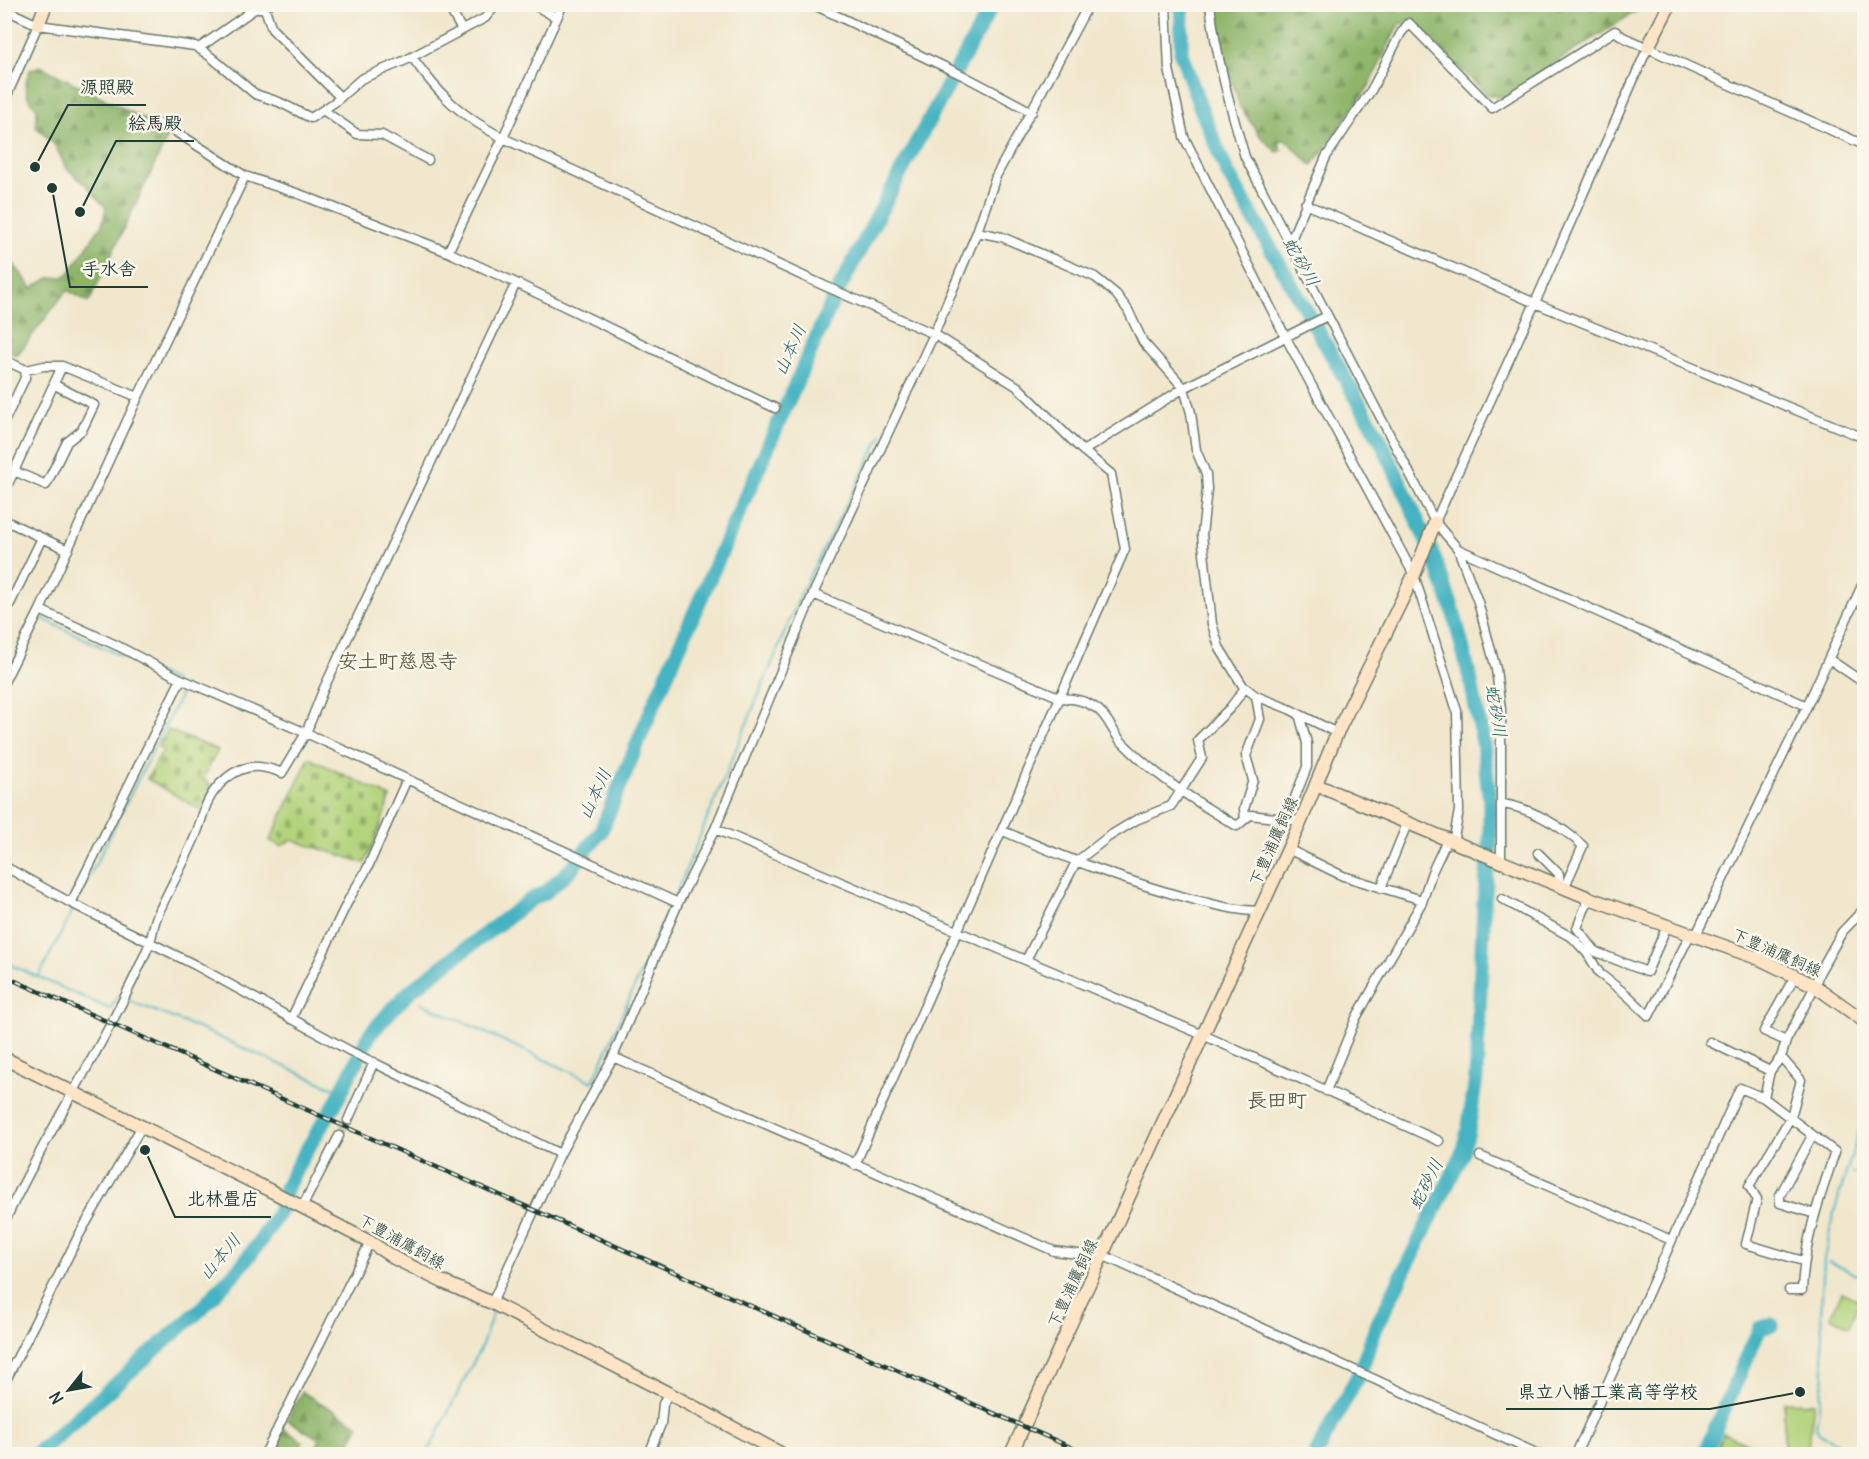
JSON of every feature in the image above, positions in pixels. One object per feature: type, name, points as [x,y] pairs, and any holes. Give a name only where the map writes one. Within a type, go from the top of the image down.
[{"type":"main road","points":[[38,25],[46,4]]},
{"type":"main road","points":[[1648,47],[1666,6]]},
{"type":"main road","points":[[1316,785],[1337,733],[1414,575],[1435,522]]},
{"type":"main road","name":"下豊浦鷹飼線","points":[[1011,1455],[1316,785],[1589,898],[1760,959],[1815,986],[1864,1021]]},
{"type":"main road","name":"下豊浦鷹飼線","points":[[4,1058],[298,1204],[370,1242],[394,1258],[492,1303],[668,1393],[782,1455]]},
{"type":"street","points":[[447,4],[462,30]]},
{"type":"street","points":[[4,9],[38,25],[195,46],[255,94],[279,102],[311,118],[361,79],[412,57],[485,18],[497,4]]},
{"type":"street","points":[[533,4],[557,18]]},
{"type":"street","points":[[448,252],[503,138],[563,4]]},
{"type":"street","points":[[812,4],[946,67],[1032,112]]},
{"type":"street","points":[[492,1303],[560,1154],[613,1057],[678,903],[715,829],[813,594],[934,334],[977,232],[996,176],[1089,4]]},
{"type":"street","points":[[1166,4],[1169,69],[1185,137],[1285,336],[1414,575],[1457,711],[1459,812],[1450,841],[1432,872],[1422,900],[1356,1018],[1326,1090]]},
{"type":"street","points":[[1210,4],[1215,45],[1227,97],[1245,157],[1435,522],[1458,549],[1478,602],[1496,669],[1501,710],[1501,863]]},
{"type":"street","points":[[199,48],[254,10],[267,5],[272,29],[340,97]]},
{"type":"street","points":[[1290,243],[1326,157],[1372,89],[1401,33],[1409,23],[1492,108],[1615,31],[1623,37],[1864,145]]},
{"type":"street","points":[[4,102],[38,25]]},
{"type":"street","points":[[1435,522],[1648,47]]},
{"type":"street","points":[[412,57],[441,94],[457,109],[475,123],[503,138],[934,334],[944,342],[975,358],[1018,387],[1083,451],[1111,474],[1125,549],[855,1165]]},
{"type":"street","points":[[323,110],[357,134],[382,135],[428,160]]},
{"type":"street","points":[[154,122],[173,130],[245,176],[300,194],[448,252],[775,408]]},
{"type":"street","points":[[4,682],[245,176]]},
{"type":"street","points":[[1305,204],[1535,303],[1864,438]]},
{"type":"street","points":[[977,232],[1002,237],[1095,277],[1116,294],[1128,310],[1143,342],[1184,388],[1191,413],[1196,450],[1206,474],[1207,489],[1202,535],[1212,624],[1223,655],[1245,688],[1256,696],[1337,733]]},
{"type":"street","points":[[4,1223],[7,1212],[123,999],[150,942],[156,917],[197,832],[205,805],[213,792],[228,777],[243,768],[263,766],[282,773],[306,733],[324,688],[516,283]]},
{"type":"street","points":[[1083,451],[1184,388],[1327,316]]},
{"type":"street","points":[[4,360],[26,370],[44,366],[62,366],[138,397]]},
{"type":"street","points":[[4,493],[62,366]]},
{"type":"street","points":[[4,422],[25,378],[26,370]]},
{"type":"street","points":[[14,471],[46,485],[68,442],[82,430],[94,405],[55,385]]},
{"type":"street","points":[[4,520],[68,550]]},
{"type":"street","points":[[4,616],[42,538]]},
{"type":"street","points":[[1458,549],[1807,706]]},
{"type":"street","points":[[1502,899],[1573,938],[1587,953],[1600,975],[1649,1016],[1693,934],[1807,706],[1864,581]]},
{"type":"street","points":[[813,594],[1061,698],[1083,700],[1099,710],[1121,741],[1155,770],[1203,806],[1237,826],[1250,815],[1301,821]]},
{"type":"street","points":[[40,610],[118,646],[181,679],[306,733],[678,903]]},
{"type":"street","points":[[1828,659],[1864,683]]},
{"type":"street","points":[[71,903],[181,679]]},
{"type":"street","points":[[1026,960],[1076,862],[1108,837],[1136,820],[1171,806],[1202,758],[1198,740],[1230,708],[1245,688]]},
{"type":"street","points":[[1245,819],[1244,809],[1253,780],[1246,756],[1260,719],[1256,696]]},
{"type":"street","points":[[1286,820],[1306,767],[1307,743],[1299,714]]},
{"type":"street","points":[[1306,767],[1310,778],[1316,785]]},
{"type":"street","points":[[291,1019],[349,899],[367,869],[407,779]]},
{"type":"street","points":[[1502,804],[1518,806],[1541,817],[1583,846],[1561,886]]},
{"type":"street","points":[[1381,888],[1407,824]]},
{"type":"street","points":[[715,829],[1203,1035],[1439,1141]]},
{"type":"street","points":[[1003,831],[1076,862],[1163,891],[1240,911],[1259,911]]},
{"type":"street","points":[[1288,849],[1342,876],[1422,900]]},
{"type":"street","points":[[1538,853],[1558,874],[1561,886]]},
{"type":"street","points":[[4,866],[351,1051],[560,1154]]},
{"type":"street","points":[[1589,898],[1577,928],[1596,952],[1647,972],[1667,926]]},
{"type":"street","points":[[1764,1098],[1770,1071],[1781,1057],[1786,1041],[1815,986],[1819,973],[1842,932],[1864,909]]},
{"type":"street","points":[[1786,1041],[1764,1031],[1795,976]]},
{"type":"street","points":[[1710,1042],[1770,1071]]},
{"type":"street","points":[[613,1057],[1054,1251],[1102,1257],[1538,1455]]},
{"type":"street","points":[[1781,1057],[1801,1080],[1791,1117],[1749,1186],[1757,1199],[1746,1244],[1803,1261]]},
{"type":"street","points":[[348,1120],[372,1061]]},
{"type":"street","points":[[1576,1455],[1740,1088],[1764,1098],[1835,1152],[1803,1261],[1802,1290],[1789,1290]]},
{"type":"street","points":[[4,1384],[79,1235],[142,1126]]},
{"type":"street","points":[[298,1204],[339,1136]]},
{"type":"street","points":[[1812,1136],[1780,1195],[1780,1203],[1815,1214]]},
{"type":"street","points":[[1480,1156],[1671,1240]]},
{"type":"street","points":[[265,1455],[370,1242]]},
{"type":"street","points":[[649,1455],[661,1424],[663,1404],[668,1393]]},
{"type":"green space","points":[[1209,5],[1646,5],[1503,99],[1486,94],[1417,26],[1401,23],[1369,86],[1312,166],[1285,139],[1279,142],[1281,151],[1277,152],[1261,137],[1240,107]]},
{"type":"green space","points":[[40,66],[170,132],[89,302],[67,290],[17,355],[5,351],[5,253],[32,288],[49,278],[63,277],[69,273],[102,225],[106,208],[86,185],[66,168],[55,145],[36,127],[37,108],[27,95],[26,86],[30,70]]},
{"type":"green space","points":[[168,730],[218,750],[203,779],[214,788],[201,810],[147,779],[163,750],[158,747]]},
{"type":"green space","points":[[309,758],[391,797],[365,863],[292,840],[281,846],[270,841]]},
{"type":"green space","points":[[1842,1292],[1860,1301],[1849,1326],[1830,1317]]},
{"type":"green space","points":[[302,1392],[359,1425],[345,1454],[312,1454],[320,1439],[287,1420]]},
{"type":"green space","points":[[1784,1402],[1814,1403],[1807,1454],[1784,1454]]},
{"type":"green space","points":[[283,1428],[303,1442],[296,1454],[269,1454]]},
{"type":"green space","points":[[1723,1433],[1772,1454],[1714,1454]]},
{"type":"waterway","name":"山本川","points":[[36,1454],[199,1311],[242,1265],[279,1212],[286,1188],[335,1104],[370,1034],[388,1014],[410,991],[530,900],[546,892],[570,870],[601,831],[653,706],[833,300],[993,4]]},
{"type":"waterway","name":"蛇砂川","points":[[1182,4],[1181,53],[1227,172],[1382,443],[1433,555],[1453,610],[1471,682],[1483,743],[1490,803],[1490,844],[1484,904],[1476,1078],[1468,1131],[1461,1157],[1376,1327],[1360,1372],[1316,1454]]},
{"type":"waterway","points":[[675,896],[801,593],[882,435]]},
{"type":"waterway","points":[[41,618],[174,681]]},
{"type":"waterway","points":[[78,899],[185,686],[183,685]]},
{"type":"waterway","points":[[39,976],[75,906]]},
{"type":"waterway","points":[[419,1002],[593,1082],[669,907]]},
{"type":"waterway","points":[[4,962],[110,1009],[118,996],[122,998]]},
{"type":"waterway","name":"山本川","points":[[410,991],[415,996]]},
{"type":"waterway","points":[[127,1000],[198,1028],[329,1086],[343,1089]]},
{"type":"waterway","points":[[1857,1454],[1820,1434],[1816,1427],[1824,1374],[1821,1314],[1824,1259],[1833,1216],[1864,1115]]},
{"type":"waterway","points":[[1853,1173],[1864,1178]]},
{"type":"waterway","points":[[540,1208],[554,1179]]},
{"type":"waterway","points":[[1829,1262],[1864,1278]]},
{"type":"waterway","points":[[427,1454],[482,1345],[494,1310]]},
{"type":"waterway","points":[[1704,1454],[1760,1328],[1772,1325]]},
{"type":"tunnel","points":[[339,1136],[348,1120]]},
{"type":"railway","points":[[4,976],[1086,1454]]},
{"type":"place","name":"源照殿","points":[[35,167]]},
{"type":"place","name":"手水舎","points":[[52,188]]},
{"type":"place","name":"絵馬殿","points":[[80,212]]},
{"type":"place","name":"北林畳店","points":[[145,1150]]},
{"type":"place","name":"県立八幡工業高等学校","points":[[1800,1392]]},
{"type":"district","name":"安土町慈恩寺","points":[[398,661]]},
{"type":"district","name":"長田町","points":[[1277,1100]]}]
